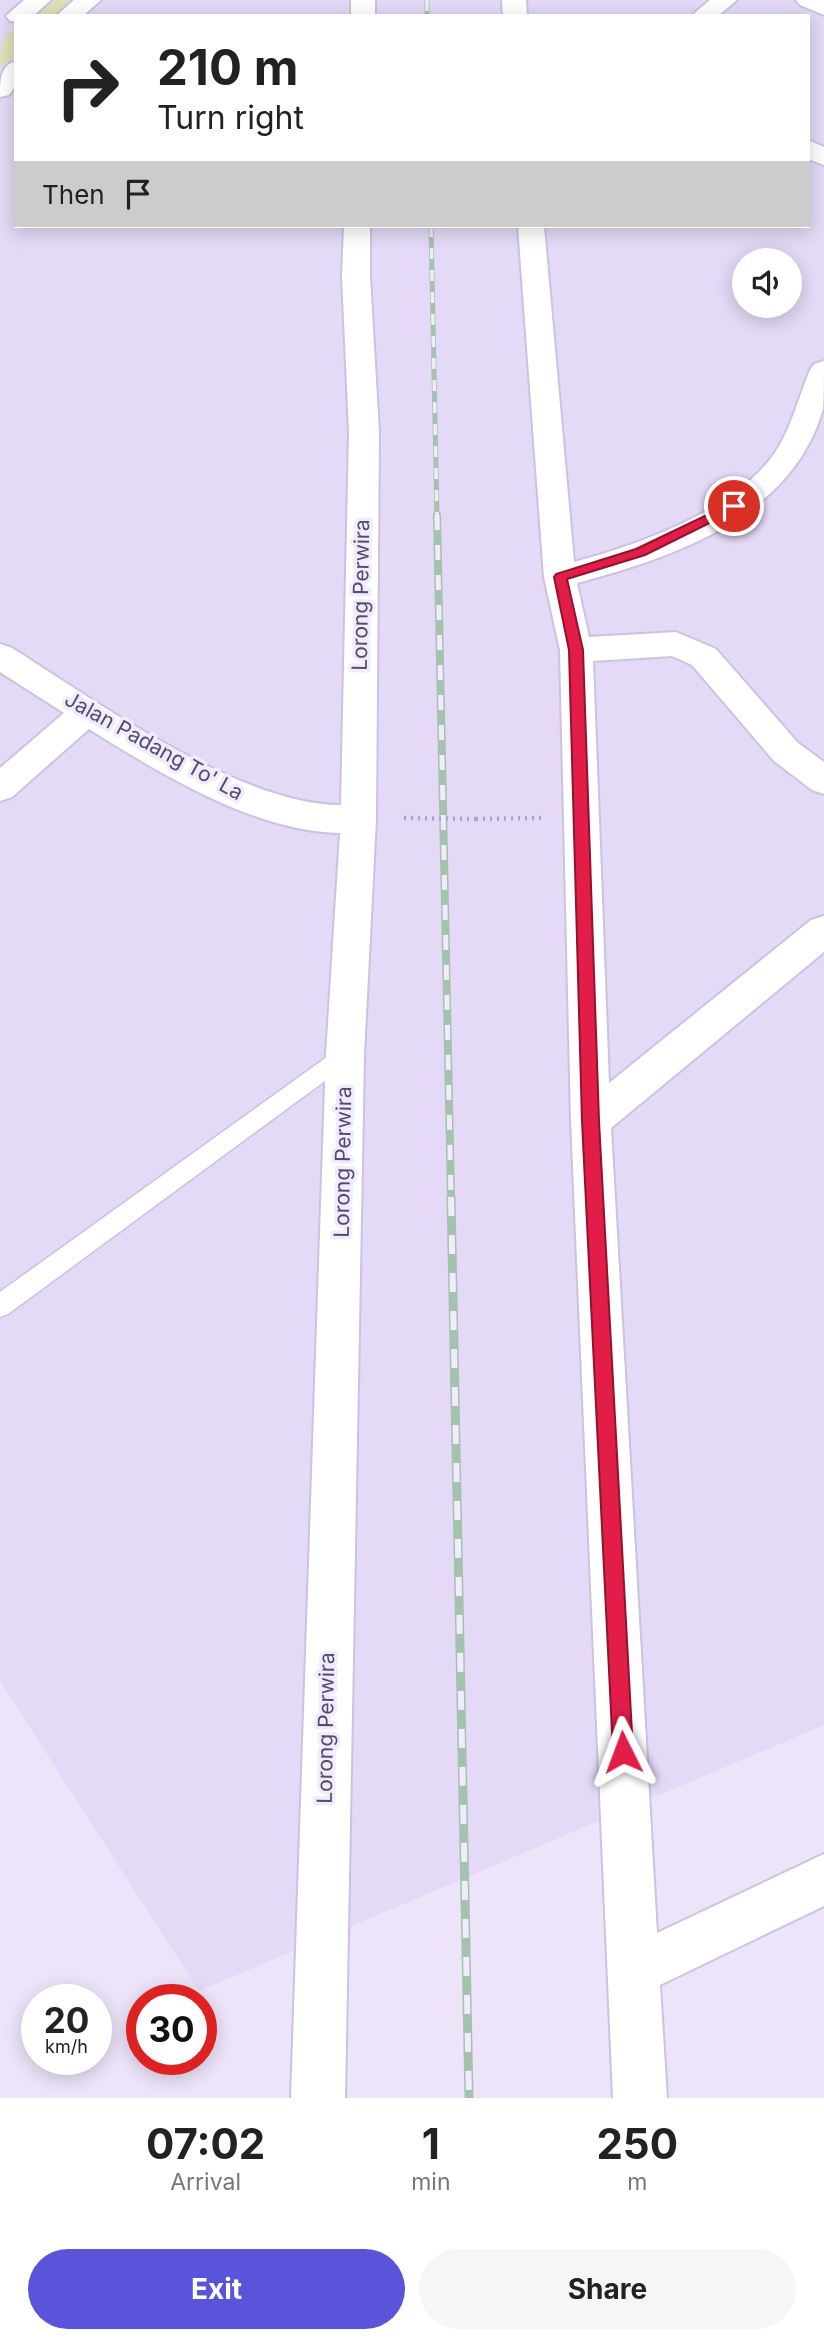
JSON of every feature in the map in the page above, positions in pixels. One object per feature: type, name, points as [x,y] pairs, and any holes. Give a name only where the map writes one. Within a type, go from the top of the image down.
[{"type":"street","points":[[21,14],[39,0]]},
{"type":"street","points":[[71,14],[89,0]]},
{"type":"street","points":[[706,14],[725,0]]},
{"type":"street","points":[[808,0],[824,8]]},
{"type":"street","points":[[0,30],[14,19]]},
{"type":"street","points":[[0,90],[14,71]]},
{"type":"street","name":"Lorong Perwira","points":[[317,2098],[345,1055],[358,819],[364,432],[356,276],[357,228]]},
{"type":"street","points":[[531,228],[560,577],[576,650],[591,1121],[640,2098]]},
{"type":"street","points":[[560,577],[641,552],[710,520],[757,492],[784,463],[824,370]]},
{"type":"street","points":[[576,650],[676,644],[705,657],[786,752],[824,781]]},
{"type":"street","name":"Jalan Padang To' La","points":[[0,656],[176,762],[248,798],[307,817],[358,819]]},
{"type":"street","points":[[0,788],[88,711]]},
{"type":"street","points":[[591,1121],[824,931]]},
{"type":"street","points":[[634,1971],[824,1879]]},
{"type":"lane","points":[[0,1306],[345,1055]]},
{"type":"path","points":[[404,818],[582,819]]},
{"type":"shaded area","points":[[0,0],[824,0],[824,1725],[215,1984],[195,1984],[0,1681]]},
{"type":"waterway","points":[[45,14],[65,0]]},
{"type":"waterway","points":[[0,58],[14,40]]},
{"type":"railway","points":[[427,0],[427,14]]},
{"type":"railway","points":[[431,228],[437,517]]},
{"type":"railway","points":[[437,515],[451,1198]]},
{"type":"railway","points":[[451,1197],[469,2098]]},
{"type":"route","points":[[623,1752],[591,1121],[576,650],[560,577],[641,552],[734,506]]}]
